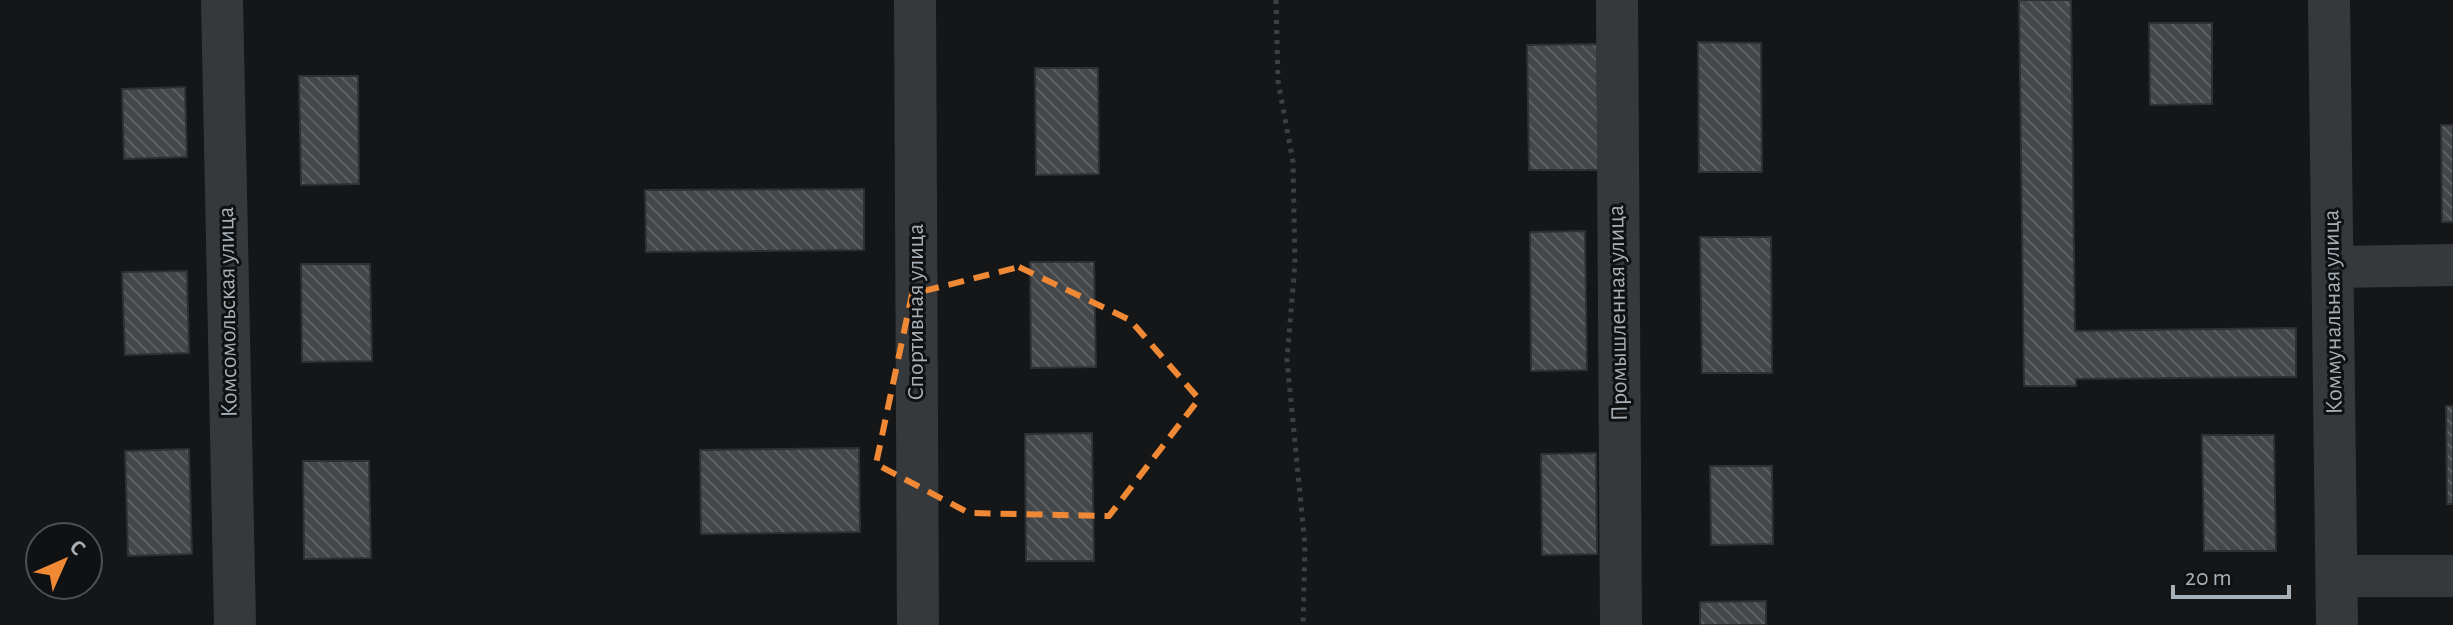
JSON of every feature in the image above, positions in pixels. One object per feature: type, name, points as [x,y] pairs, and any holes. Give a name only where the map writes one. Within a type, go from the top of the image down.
[{"type":"street","name":"Комсомольская улица","points":[[222,0],[235,625]]},
{"type":"street","name":"Спортивная улица","points":[[915,0],[918,625]]},
{"type":"street","name":"Промышленная улица","points":[[1617,0],[1621,625]]},
{"type":"street","name":"Коммунальная улица","points":[[2329,0],[2337,625]]},
{"type":"street","points":[[2333,267],[2453,265]]},
{"type":"street","points":[[2337,576],[2453,576]]},
{"type":"path","points":[[1276,0],[1278,81],[1293,162],[1295,263],[1287,360],[1305,546],[1303,625]]},
{"type":"highlighted area","points":[[1019,267],[1130,320],[1199,399],[1109,516],[969,513],[876,464],[912,294]]},
{"type":"building","points":[[2019,0],[2071,0],[2075,331],[2296,328],[2296,377],[2076,379],[2076,386],[2024,386]]},
{"type":"building","points":[[2149,23],[2212,23],[2212,104],[2150,105]]},
{"type":"building","points":[[1698,42],[1761,43],[1762,172],[1699,172]]},
{"type":"building","points":[[1597,44],[1599,170],[1529,170],[1527,45]]},
{"type":"building","points":[[1035,68],[1098,68],[1099,174],[1036,175]]},
{"type":"building","points":[[299,76],[358,76],[359,184],[301,185]]},
{"type":"building","points":[[185,87],[187,157],[124,159],[122,89]]},
{"type":"building","points":[[2441,125],[2453,125],[2453,222],[2442,222]]},
{"type":"building","points":[[864,189],[864,250],[646,252],[645,190]]},
{"type":"building","points":[[1585,231],[1587,370],[1531,371],[1530,232]]},
{"type":"building","points":[[1700,237],[1771,237],[1772,373],[1702,373]]},
{"type":"building","points":[[1030,262],[1094,262],[1096,367],[1031,368]]},
{"type":"building","points":[[301,264],[370,264],[372,361],[302,362]]},
{"type":"building","points":[[187,271],[189,353],[125,355],[122,272]]},
{"type":"building","points":[[2446,406],[2453,406],[2453,504],[2447,504]]},
{"type":"building","points":[[1092,433],[1094,561],[1026,561],[1025,434]]},
{"type":"building","points":[[2202,435],[2274,435],[2276,551],[2204,551]]},
{"type":"building","points":[[859,448],[860,532],[701,534],[700,450]]},
{"type":"building","points":[[189,449],[192,554],[128,556],[125,451]]},
{"type":"building","points":[[1596,453],[1597,554],[1542,555],[1541,454]]},
{"type":"building","points":[[303,461],[369,461],[371,558],[304,559]]},
{"type":"building","points":[[1710,466],[1772,466],[1773,544],[1711,545]]},
{"type":"building","points":[[1766,601],[1766,625],[1700,625],[1700,602]]}]
